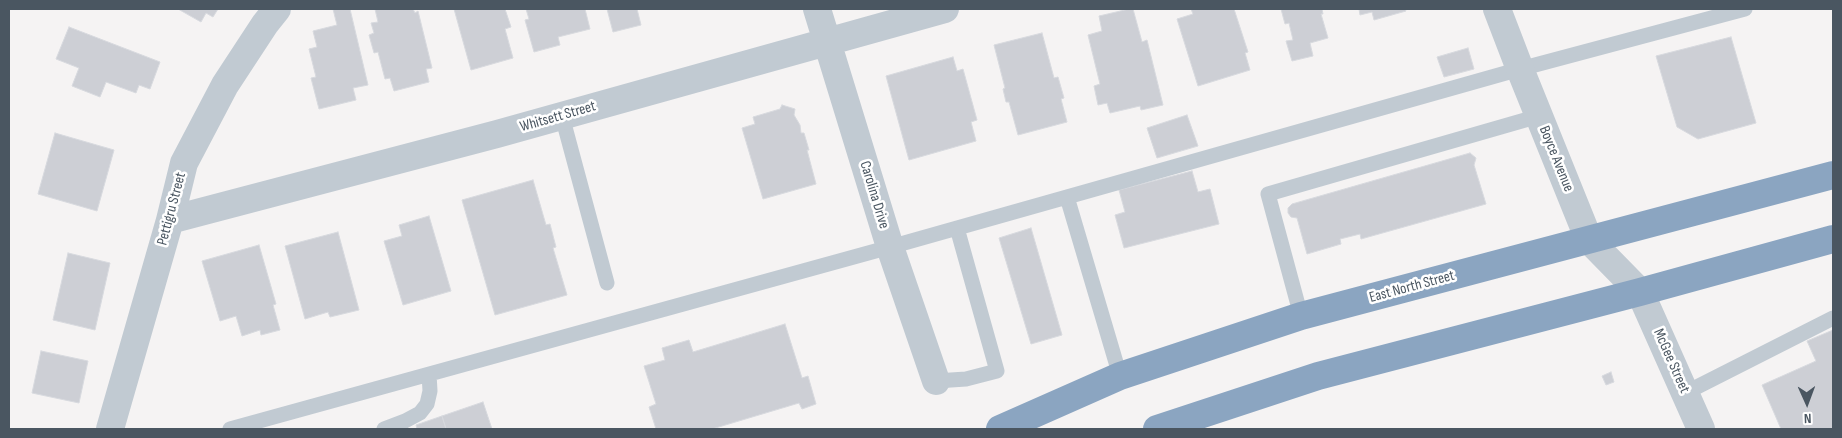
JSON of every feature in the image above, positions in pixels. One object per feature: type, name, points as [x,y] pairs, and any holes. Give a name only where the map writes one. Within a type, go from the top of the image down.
[{"type":"highway","name":"East North Street","points":[[1000,429],[1120,376],[1300,316],[1833,175]]},
{"type":"highway","points":[[1158,429],[1318,376],[1640,292],[1833,239]]},
{"type":"street","name":"Pettigru Street","points":[[110,429],[170,220],[184,163],[225,85],[277,9]]},
{"type":"street","name":"Carolina Drive","points":[[817,9],[890,247],[936,380]]},
{"type":"street","name":"Whitsett Street","points":[[170,220],[562,116],[945,9]]},
{"type":"street","name":"Boyce Avenue","points":[[1497,9],[1589,240],[1640,292]]},
{"type":"street","name":"McGee Street","points":[[1640,292],[1701,429]]},
{"type":"lane","points":[[230,429],[890,247],[1520,69],[1746,9]]},
{"type":"lane","points":[[562,116],[607,283]]},
{"type":"lane","points":[[1300,316],[1268,194],[1539,116]]},
{"type":"lane","points":[[1067,197],[1120,376]]},
{"type":"lane","points":[[936,380],[966,379],[997,371],[956,228]]},
{"type":"lane","points":[[1685,393],[1833,318]]},
{"type":"lane","points":[[384,429],[420,413],[427,404],[430,391],[429,374]]},
{"type":"building","points":[[178,9],[218,9],[213,17],[206,13],[201,22]]},
{"type":"building","points":[[333,9],[350,9],[368,85],[353,88],[356,100],[319,109],[311,78],[316,77],[309,49],[317,47],[313,31],[337,25]]},
{"type":"building","points":[[375,9],[413,9],[415,13],[418,11],[432,68],[426,69],[429,82],[394,91],[390,78],[385,79],[378,52],[374,53],[369,35],[374,33],[371,23],[378,22]]},
{"type":"building","points":[[454,9],[505,9],[511,27],[505,29],[513,58],[471,70]]},
{"type":"building","points":[[526,9],[585,9],[590,29],[558,37],[560,45],[534,52],[525,20],[529,19]]},
{"type":"building","points":[[607,9],[637,9],[641,25],[613,32]]},
{"type":"building","points":[[1133,9],[1142,42],[1147,40],[1163,105],[1141,110],[1140,106],[1110,113],[1107,103],[1098,105],[1094,86],[1100,84],[1088,35],[1102,31],[1099,16]]},
{"type":"building","points":[[1191,9],[1234,9],[1248,52],[1245,53],[1250,70],[1198,86],[1177,19],[1193,14]]},
{"type":"building","points":[[1281,9],[1322,9],[1323,14],[1321,14],[1328,38],[1310,43],[1313,56],[1292,61],[1286,41],[1293,40],[1289,23],[1285,24]]},
{"type":"building","points":[[1359,9],[1405,9],[1406,11],[1374,20],[1372,12],[1360,15]]},
{"type":"building","points":[[69,27],[160,62],[150,89],[139,85],[136,93],[106,82],[100,97],[72,86],[79,68],[56,59]]},
{"type":"building","points":[[1042,33],[1054,78],[1058,77],[1064,98],[1061,99],[1067,122],[1018,135],[1009,102],[1006,102],[1003,89],[1005,88],[994,45]]},
{"type":"building","points":[[1731,37],[1756,123],[1698,139],[1677,127],[1656,56]]},
{"type":"building","points":[[1468,48],[1474,69],[1444,77],[1437,57]]},
{"type":"building","points":[[953,57],[957,71],[963,69],[977,120],[971,122],[976,141],[909,160],[886,76]]},
{"type":"building","points":[[782,105],[795,109],[794,115],[800,125],[801,133],[804,133],[816,184],[763,199],[742,128],[755,124],[753,117],[780,109]]},
{"type":"building","points":[[1187,115],[1198,146],[1157,158],[1147,128]]},
{"type":"building","points":[[55,133],[114,150],[97,211],[38,194]]},
{"type":"building","points":[[1470,153],[1476,158],[1474,165],[1486,204],[1361,239],[1360,234],[1340,239],[1341,244],[1307,254],[1297,218],[1291,217],[1288,213],[1288,208],[1292,204]]},
{"type":"building","points":[[1192,171],[1198,192],[1210,189],[1219,224],[1124,248],[1115,215],[1125,212],[1119,190]]},
{"type":"building","points":[[533,180],[546,225],[550,224],[556,247],[553,248],[567,295],[495,315],[462,200]]},
{"type":"building","points":[[429,216],[451,291],[403,305],[384,241],[402,236],[399,225]]},
{"type":"building","points":[[1031,228],[1062,335],[1031,344],[999,238]]},
{"type":"building","points":[[338,232],[359,310],[330,317],[328,312],[305,319],[285,246]]},
{"type":"building","points":[[259,245],[276,304],[273,305],[280,330],[261,335],[260,330],[242,336],[236,316],[220,321],[202,261]]},
{"type":"building","points":[[68,253],[110,263],[95,330],[53,320]]},
{"type":"building","points":[[785,324],[802,378],[808,376],[816,404],[802,409],[799,403],[712,429],[656,429],[649,407],[656,404],[644,366],[665,360],[662,348],[689,340],[693,352]]},
{"type":"building","points":[[1833,330],[1833,429],[1781,429],[1762,385],[1816,361],[1807,341]]},
{"type":"building","points":[[41,351],[88,361],[79,403],[32,393]]},
{"type":"building","points":[[1611,372],[1614,382],[1606,385],[1602,376]]},
{"type":"building","points":[[483,402],[492,429],[446,429],[442,416]]},
{"type":"building","points":[[442,416],[446,429],[417,429],[416,425]]}]
